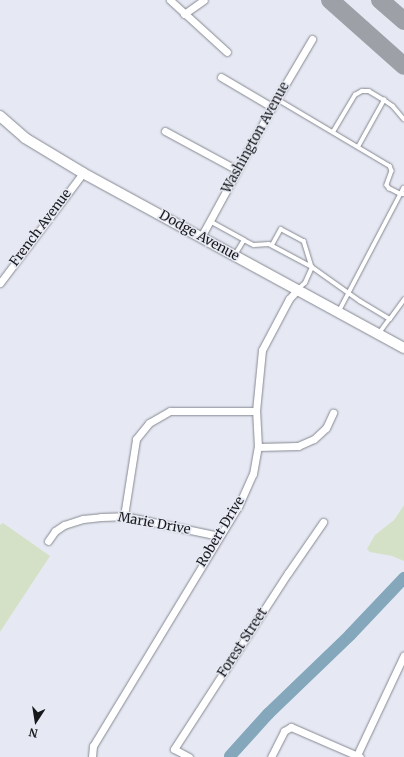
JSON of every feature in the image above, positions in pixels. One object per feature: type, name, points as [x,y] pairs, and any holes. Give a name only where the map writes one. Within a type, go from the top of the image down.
[{"type":"main road","name":"Dodge Avenue","points":[[1,118],[26,138],[83,172],[404,348]]},
{"type":"street","points":[[170,0],[227,52]]},
{"type":"street","points":[[184,14],[204,0]]},
{"type":"street","name":"Washington Avenue","points":[[201,237],[272,107],[312,39]]},
{"type":"street","points":[[220,77],[272,107]]},
{"type":"street","points":[[165,131],[237,170]]},
{"type":"street","name":"French Avenue","points":[[0,283],[83,172]]},
{"type":"street","name":"Robert Drive","points":[[92,757],[93,746],[219,536],[238,507],[253,474],[258,447],[256,411],[262,350],[289,300],[297,290]]},
{"type":"street","points":[[124,516],[136,439],[149,423],[170,411],[256,411]]},
{"type":"street","points":[[258,447],[298,446],[314,440],[326,428],[333,413]]},
{"type":"street","name":"Marie Drive","points":[[48,541],[56,531],[64,525],[83,519],[124,516],[219,536]]},
{"type":"street","name":"Forest Street","points":[[189,757],[174,749],[288,573],[323,522]]},
{"type":"street","points":[[272,757],[284,732],[291,727],[295,727],[358,756],[404,654]]},
{"type":"lane","points":[[333,132],[355,95],[362,91],[369,91],[384,100],[393,106],[404,119]]},
{"type":"lane","points":[[277,99],[390,166],[392,170],[387,185],[389,188],[402,194]]},
{"type":"lane","points":[[358,147],[384,100]]},
{"type":"lane","points":[[338,313],[404,188]]},
{"type":"lane","points":[[210,221],[254,245],[272,245],[312,267],[360,301],[390,319]]},
{"type":"lane","points":[[272,245],[281,229],[304,241],[312,267],[305,283],[297,290]]},
{"type":"lane","points":[[234,256],[244,240]]},
{"type":"lane","points":[[378,335],[404,300]]},
{"type":"green space","points":[[404,505],[404,561],[392,556],[370,552],[367,549],[375,535],[394,520]]},
{"type":"green space","points":[[3,523],[50,556],[0,632],[0,525]]},
{"type":"waterway","points":[[230,756],[268,714],[350,635],[404,578]]},
{"type":"taxiway","points":[[330,0],[404,66]]},
{"type":"taxiway","points":[[380,0],[404,21]]}]
